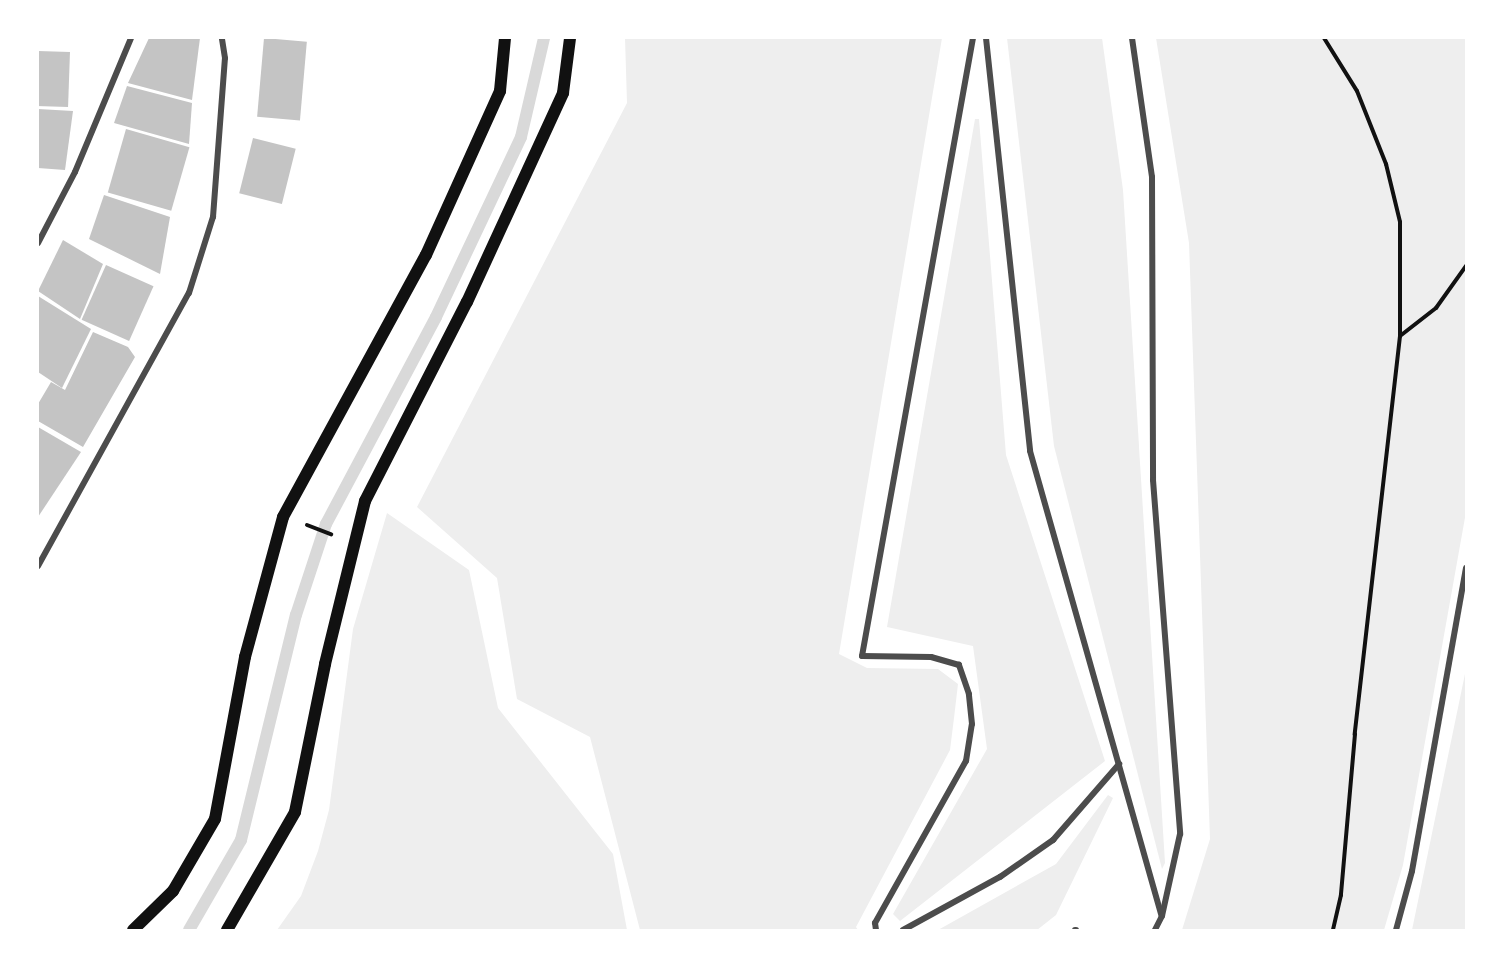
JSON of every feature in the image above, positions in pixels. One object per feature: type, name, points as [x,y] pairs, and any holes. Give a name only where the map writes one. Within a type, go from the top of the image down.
[{"type":"main road","points":[[133,930],[173,891],[215,819],[245,657],[283,517],[426,255],[501,91],[505,38]]},
{"type":"main road","points":[[227,930],[295,812],[325,664],[364,501],[467,302],[563,93],[570,38]]},
{"type":"street","points":[[38,243],[75,172],[131,38]]},
{"type":"street","points":[[38,566],[189,293],[213,217],[225,58],[222,38]]},
{"type":"street","points":[[876,930],[875,923],[966,761],[972,724],[969,694],[959,665],[931,657],[862,656],[974,38]]},
{"type":"street","points":[[986,38],[1030,451],[1162,916]]},
{"type":"street","points":[[1132,38],[1152,177],[1153,480],[1180,834],[1162,916],[1155,930]]},
{"type":"street","points":[[1396,930],[1412,871],[1467,568]]},
{"type":"street","points":[[903,930],[1000,877],[1053,840],[1119,764]]},
{"type":"path","points":[[1324,38],[1357,91],[1386,164],[1400,222],[1400,336],[1355,734],[1341,896],[1333,930]]},
{"type":"path","points":[[1400,336],[1436,308],[1467,266]]},
{"type":"path","points":[[299,522],[338,536]]},
{"type":"shaded area","points":[[625,38],[942,38],[839,654],[867,668],[938,669],[958,684],[950,750],[856,927],[858,930],[640,930],[590,737],[517,699],[497,578],[417,507],[627,103]]},
{"type":"shaded area","points":[[1007,38],[1102,38],[1123,190],[1165,863],[1162,869],[1054,446]]},
{"type":"shaded area","points":[[1156,38],[1466,38],[1466,512],[1403,865],[1384,930],[1182,930],[1210,839],[1189,243]]},
{"type":"shaded area","points":[[975,119],[979,119],[1006,455],[1105,761],[900,921],[893,914],[987,749],[973,646],[887,627]]},
{"type":"shaded area","points":[[387,513],[469,570],[498,708],[613,854],[627,930],[277,930],[301,896],[318,851],[329,810],[353,629]]},
{"type":"shaded area","points":[[1466,669],[1466,930],[1412,930]]},
{"type":"shaded area","points":[[1108,795],[1113,798],[1056,915],[1037,930],[938,930],[1056,864]]},
{"type":"building","points":[[149,38],[200,38],[192,100],[128,83]]},
{"type":"building","points":[[264,38],[307,42],[300,120],[257,117]]},
{"type":"building","points":[[38,51],[70,52],[68,107],[38,106]]},
{"type":"building","points":[[127,86],[192,103],[189,144],[114,123]]},
{"type":"building","points":[[38,109],[73,111],[65,170],[38,168]]},
{"type":"building","points":[[126,129],[189,147],[171,211],[108,192]]},
{"type":"building","points":[[253,138],[296,149],[282,204],[239,193]]},
{"type":"building","points":[[104,195],[170,217],[160,274],[89,239]]},
{"type":"building","points":[[63,240],[103,264],[80,319],[38,291]]},
{"type":"building","points":[[106,265],[154,286],[129,341],[82,320]]},
{"type":"building","points":[[38,296],[91,329],[62,388],[38,372]]},
{"type":"building","points":[[93,332],[128,347],[135,357],[83,447],[38,421],[38,404],[51,382],[65,390]]},
{"type":"building","points":[[38,427],[81,452],[38,517]]},
{"type":"waterway","points":[[189,930],[241,840],[296,615],[326,524],[436,317],[521,137],[544,38]]}]
